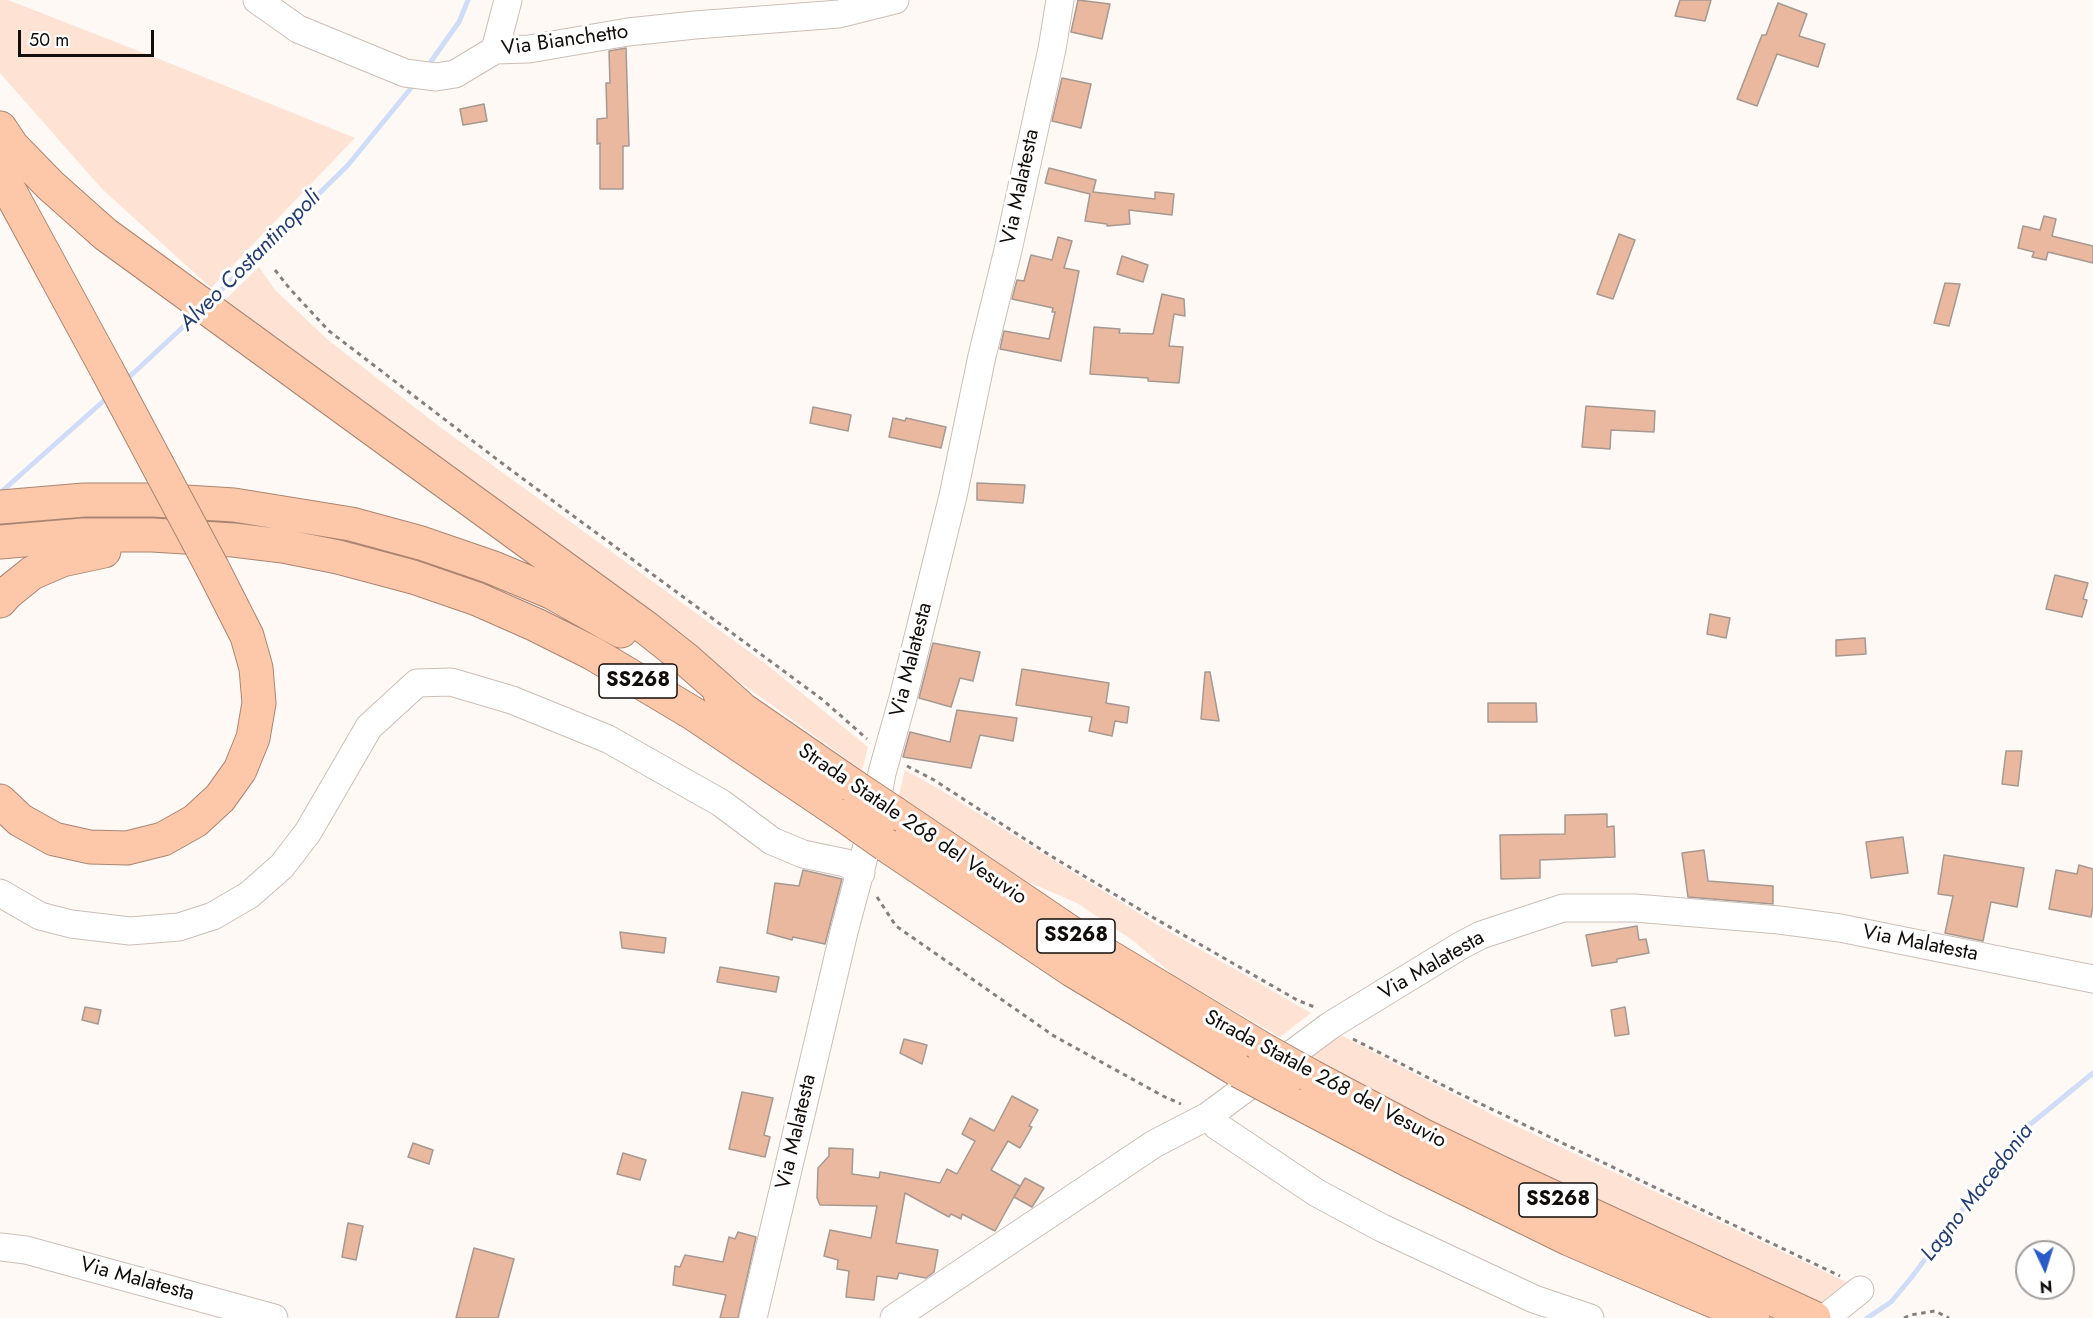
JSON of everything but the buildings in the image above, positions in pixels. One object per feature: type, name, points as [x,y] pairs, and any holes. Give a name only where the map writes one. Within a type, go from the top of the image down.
[{"type":"highway","points":[[0,128],[12,146],[50,185],[105,234],[645,627],[739,706]]},
{"type":"highway","points":[[0,173],[247,636],[256,668],[259,703],[254,738],[240,770],[220,798],[195,821],[163,839],[127,848],[90,847],[54,839],[20,820],[0,801]]},
{"type":"highway","name":"Strada Statale 268 del Vesuvio","points":[[13,505],[84,500],[154,500],[234,505],[351,524],[421,543],[491,567],[551,592],[611,625],[739,706],[1086,943],[1144,980],[1264,1050],[1422,1135],[1817,1318]]},
{"type":"highway","name":"Strada Statale 268 del Vesuvio","points":[[0,542],[83,535],[152,535],[283,546],[338,557],[413,577],[477,599],[536,625],[592,653],[694,714],[1072,969],[1239,1071],[1410,1161],[1569,1239],[1753,1318]]},
{"type":"highway","points":[[0,601],[32,573],[62,560],[93,552],[120,550],[169,550],[225,555],[312,567],[413,577]]},
{"type":"street","name":"Via Bianchetto","points":[[257,0],[298,29],[405,73],[436,77],[455,74],[495,50],[529,49],[628,32],[839,14],[895,0]]},
{"type":"street","points":[[495,50],[508,0]]},
{"type":"street","name":"Via Malatesta","points":[[753,1318],[844,932],[861,873],[887,756],[953,496],[1049,60],[1060,0]]},
{"type":"street","points":[[0,893],[40,916],[83,926],[130,931],[179,927],[213,916],[249,895],[282,866],[308,832],[369,727],[417,683],[451,682],[512,700],[608,739],[722,803],[772,841],[803,854],[846,863],[861,873]]},
{"type":"street","name":"Via Malatesta","points":[[894,1318],[1154,1144],[1208,1116],[1331,1025],[1481,935],[1563,908],[1635,908],[1779,920],[1830,927],[2093,978]]},
{"type":"street","points":[[1208,1116],[1217,1126],[1317,1193],[1382,1228],[1534,1299],[1590,1318]]},
{"type":"street","name":"Via Malatesta","points":[[0,1246],[26,1250],[274,1318]]},
{"type":"street","points":[[1817,1318],[1860,1290]]},
{"type":"path","points":[[275,270],[329,331],[507,467],[823,700],[887,756],[934,780],[1164,924],[1297,1000],[1321,1010],[1331,1025],[1355,1040],[1458,1094],[1859,1285],[1860,1290]]},
{"type":"path","points":[[861,873],[896,926],[904,932],[1054,1036],[1162,1096],[1208,1116]]},
{"type":"path","points":[[1904,1318],[1935,1311],[1949,1318]]},
{"type":"shaded area","points":[[0,0],[8,0],[355,138],[211,288],[102,189],[0,73]]},
{"type":"shaded area","points":[[259,267],[275,290],[328,340],[440,427],[766,664],[868,747],[862,770],[581,568],[223,302]]},
{"type":"shaded area","points":[[905,770],[1161,927],[1311,1013],[1280,1037],[1173,975],[1135,942],[1077,903],[1026,881],[899,795]]},
{"type":"shaded area","points":[[1335,1032],[1493,1115],[1857,1287],[1830,1307],[1433,1121],[1305,1053]]},
{"type":"waterway","name":"Alveo Costantinopoli","points":[[427,67],[459,22],[468,0]]},
{"type":"waterway","name":"Alveo Costantinopoli","points":[[213,298],[348,165],[416,82]]},
{"type":"waterway","name":"Alveo Costantinopoli","points":[[126,380],[198,313]]},
{"type":"waterway","name":"Alveo Costantinopoli","points":[[0,493],[108,397]]},
{"type":"waterway","name":"Lagno Macedonia","points":[[1867,1318],[1891,1302],[1911,1278],[2022,1131],[2093,1073]]}]
